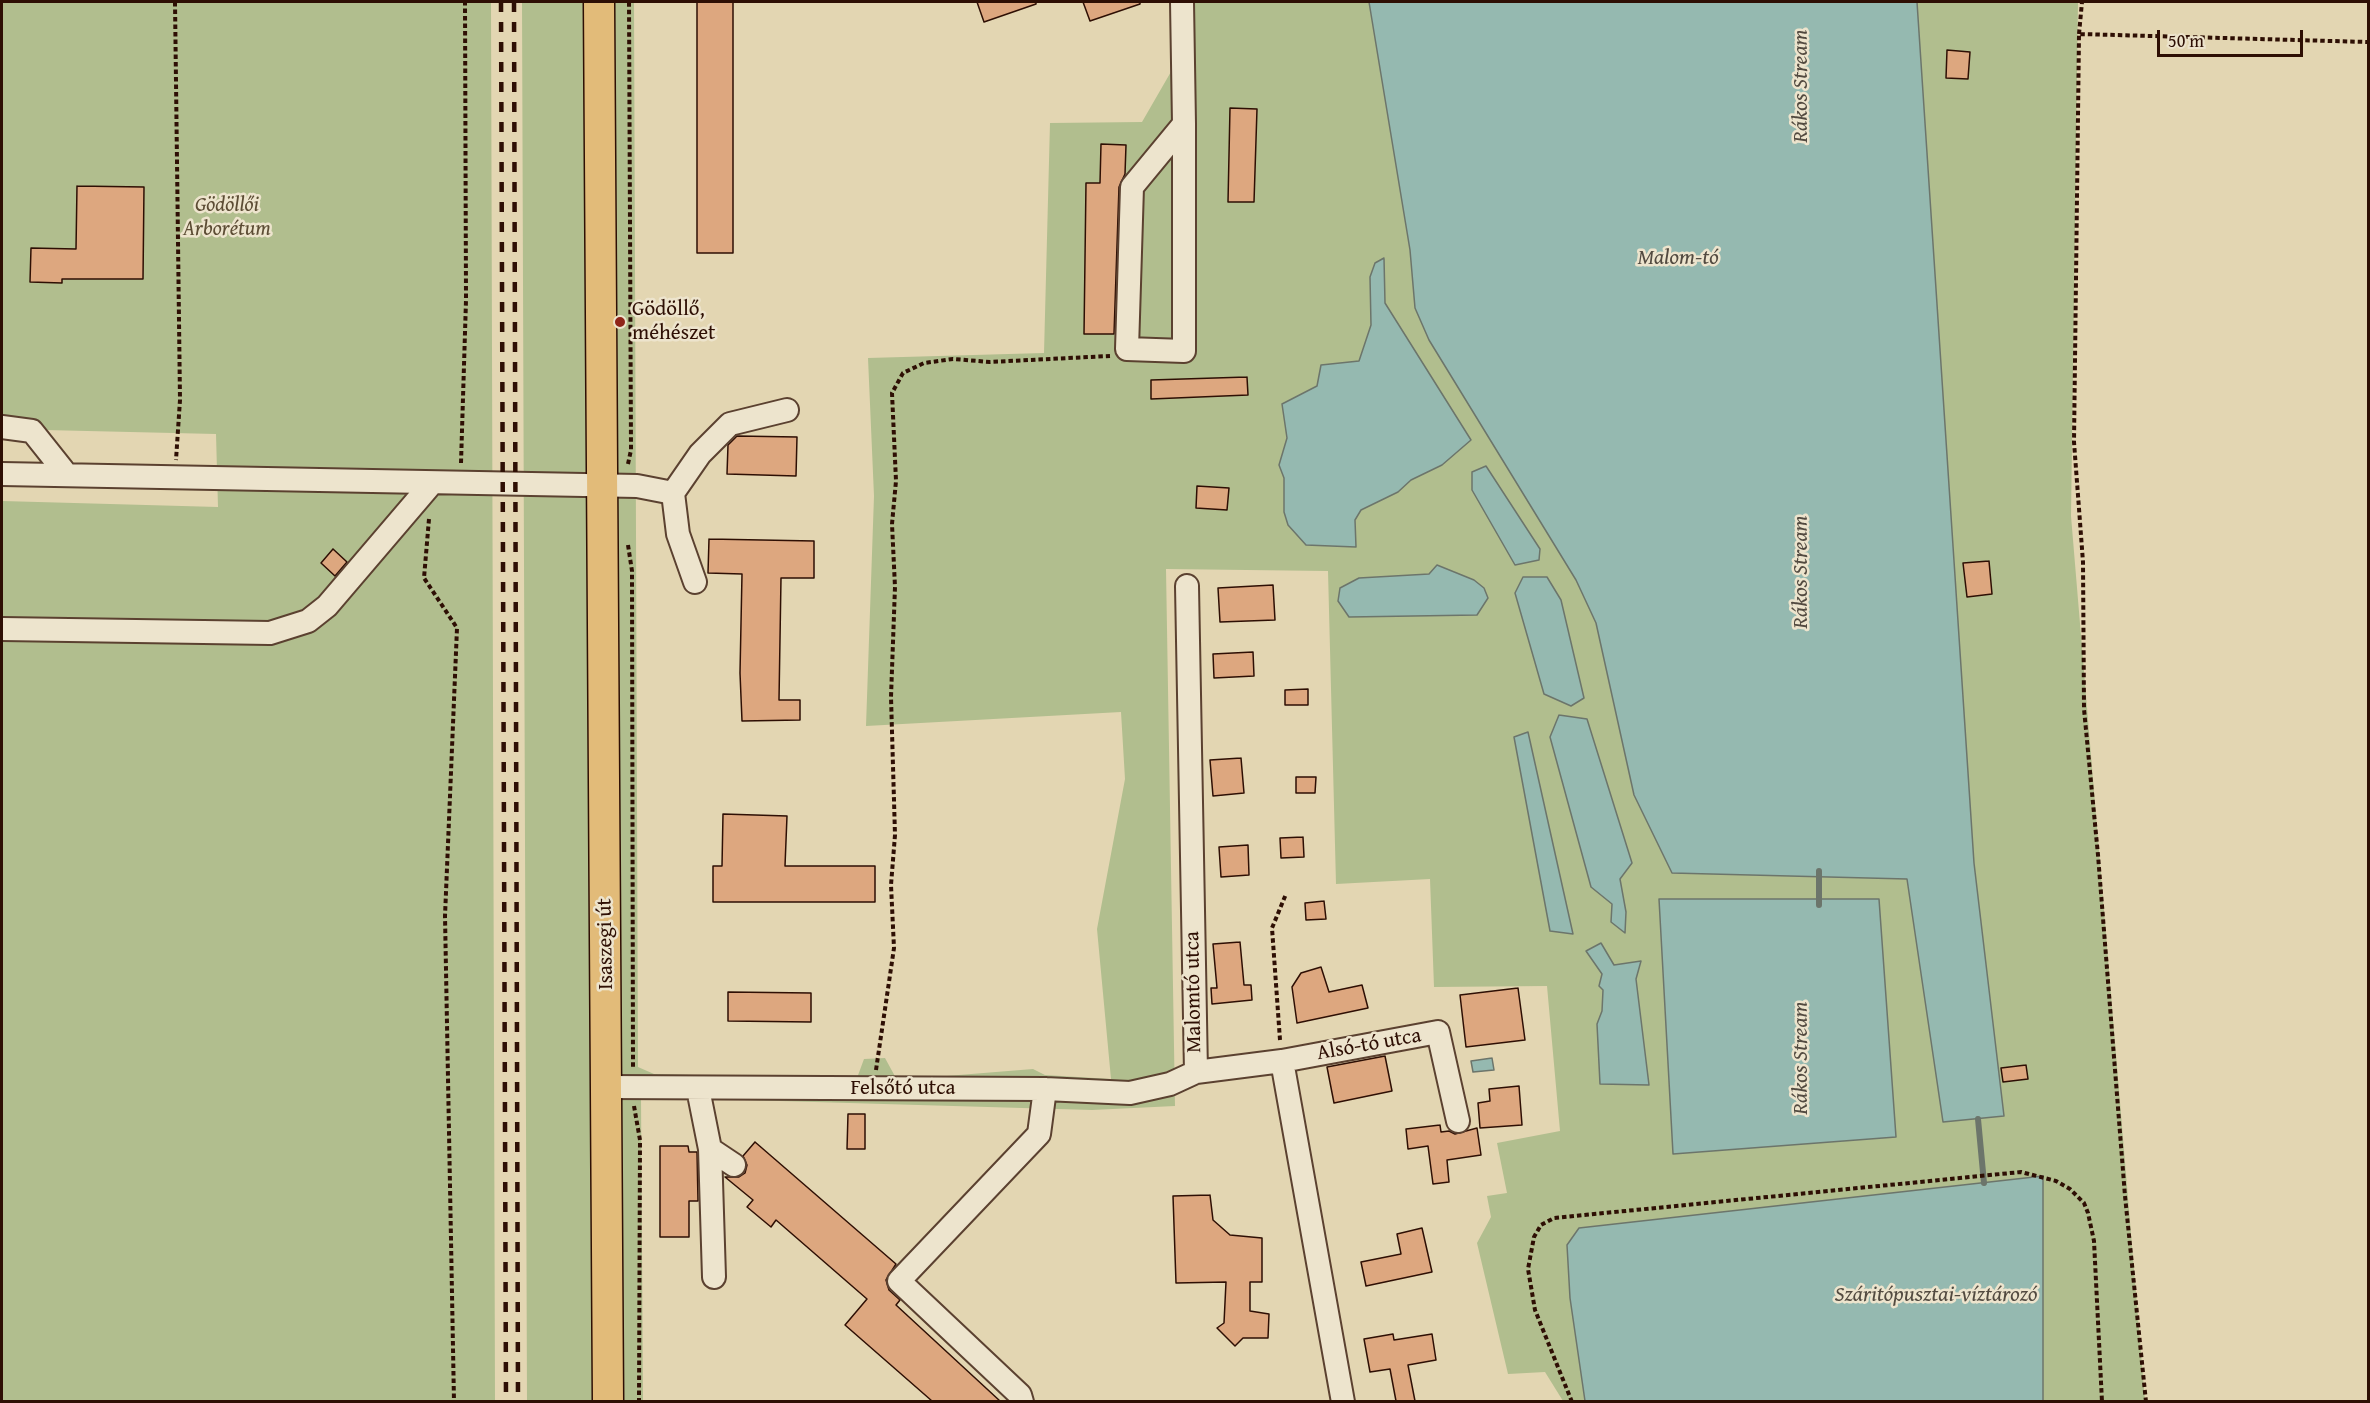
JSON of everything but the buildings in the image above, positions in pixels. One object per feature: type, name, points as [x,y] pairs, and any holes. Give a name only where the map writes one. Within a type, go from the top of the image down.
[{"type":"main road","name":"Isaszegi út","points":[[599,2],[614,486],[620,1087],[608,1401]]},
{"type":"street","points":[[1182,2],[1184,124],[1184,351],[1127,349],[1132,187],[1184,124]]},
{"type":"street","points":[[695,582],[678,534],[673,493],[700,454],[730,424],[787,411]]},
{"type":"street","points":[[2,427],[32,431],[67,475]]},
{"type":"street","points":[[2,474],[614,486],[673,493]]},
{"type":"street","points":[[2,629],[270,633],[308,621],[327,606],[432,483]]},
{"type":"street","name":"Malomtó utca","points":[[1187,586],[1196,1072],[1282,1060]]},
{"type":"street","name":"Alsó-tó utca","points":[[1282,1060],[1438,1032],[1458,1120]]},
{"type":"street","points":[[1282,1060],[1343,1401]]},
{"type":"street","name":"Felsőtó utca","points":[[620,1087],[1045,1089],[1130,1093],[1160,1087],[1196,1072]]},
{"type":"street","points":[[698,1089],[710,1149],[714,1277]]},
{"type":"street","points":[[1022,1401],[1020,1395],[899,1281],[1039,1134],[1045,1089]]},
{"type":"street","points":[[710,1149],[734,1165]]},
{"type":"path","points":[[175,2],[180,400],[175,477]]},
{"type":"path","points":[[460,483],[466,300],[465,2]]},
{"type":"path","points":[[614,486],[631,450],[629,2]]},
{"type":"path","points":[[2082,2],[2079,34],[2074,442],[2084,562],[2084,710],[2125,1196],[2146,1401]]},
{"type":"path","points":[[2079,34],[2368,42]]},
{"type":"path","points":[[877,1058],[894,948],[891,885],[895,835],[891,697],[895,587],[892,524],[896,481],[892,393],[903,373],[924,363],[953,359],[990,363],[1105,357],[1143,349]]},
{"type":"path","points":[[432,483],[424,578],[457,628],[445,916],[454,1401]]},
{"type":"path","points":[[625,538],[631,555],[632,571],[620,1087],[640,1140],[639,1401]]},
{"type":"path","points":[[1282,1060],[1272,928],[1286,894]]},
{"type":"path","points":[[1572,1401],[1535,1310],[1529,1258],[1530,1246],[1541,1225],[1554,1218],[1940,1178],[2021,1172],[2056,1181],[2070,1189],[2084,1203],[2088,1213],[2094,1241],[2102,1401]]},
{"type":"green space","name":"Gödöllői Arborétum","points":[[2,2],[491,2],[495,1401],[2,1401],[2,501],[218,507],[216,434],[2,429]]},
{"type":"green space","points":[[522,2],[634,2],[638,1067],[654,1074],[849,1079],[857,1078],[864,1059],[885,1058],[897,1080],[1033,1069],[1045,1075],[1111,1079],[1097,929],[1125,779],[1121,712],[866,726],[874,496],[868,358],[1044,353],[1050,123],[1142,122],[1172,70],[1172,2],[1369,2],[1410,250],[1415,308],[1576,580],[1596,622],[1634,795],[1672,873],[1907,879],[1943,1122],[2004,1116],[1974,863],[1917,2],[2078,2],[2071,516],[2145,1401],[2043,1401],[2043,1176],[1579,1228],[1567,1245],[1570,1298],[1585,1401],[1563,1401],[1545,1372],[1508,1374],[1477,1243],[1491,1217],[1487,1196],[1507,1193],[1497,1143],[1560,1131],[1547,986],[1434,987],[1430,879],[1336,884],[1328,571],[1166,569],[1175,1106],[1092,1110],[641,1097],[643,1401],[527,1401]],"holes":[[[1659,899],[1896,1137],[1673,1154]]]},
{"type":"water","name":"Malom-tó","points":[[1369,2],[1917,2],[1974,863],[2004,1116],[1943,1122],[1907,879],[1672,873],[1634,795],[1596,623],[1576,580],[1429,340],[1415,308],[1410,250]]},
{"type":"water","points":[[1384,258],[1385,303],[1471,440],[1442,465],[1411,480],[1398,492],[1361,510],[1355,520],[1356,547],[1306,545],[1288,525],[1284,512],[1284,478],[1279,465],[1287,438],[1282,404],[1317,386],[1321,365],[1359,361],[1371,325],[1370,277],[1375,263]]},
{"type":"water","points":[[1486,466],[1540,549],[1539,560],[1515,565],[1472,490],[1472,472]]},
{"type":"water","points":[[1437,565],[1474,580],[1484,588],[1488,598],[1477,615],[1349,617],[1338,601],[1340,588],[1359,578],[1429,574]]},
{"type":"water","points":[[1523,577],[1547,577],[1561,600],[1584,698],[1571,706],[1544,694],[1515,593]]},
{"type":"water","points":[[1559,715],[1587,719],[1632,863],[1620,879],[1626,912],[1625,933],[1611,922],[1612,904],[1591,887],[1550,737]]},
{"type":"water","points":[[1528,732],[1573,934],[1550,931],[1514,737]]},
{"type":"water","points":[[1659,899],[1879,899],[1896,1137],[1673,1154]]},
{"type":"water","points":[[1601,943],[1614,965],[1641,961],[1636,979],[1649,1085],[1600,1084],[1597,1024],[1602,1011],[1603,990],[1599,986],[1602,974],[1586,951]]},
{"type":"water","points":[[1492,1058],[1494,1070],[1473,1072],[1471,1061]]},
{"type":"water","name":"Száritópusztai-víztározó","points":[[2043,1176],[2043,1401],[1585,1401],[1570,1298],[1567,1245],[1579,1228]]},
{"type":"waterway","name":"Rákos Stream","points":[[1819,871],[1819,905]]},
{"type":"waterway","points":[[1978,1119],[1984,1183]]},
{"type":"railway","points":[[501,2],[506,1402]]},
{"type":"railway","points":[[514,2],[518,1402]]},
{"type":"place","name":"Gödöllő, méhészet","points":[[620,322]]}]
